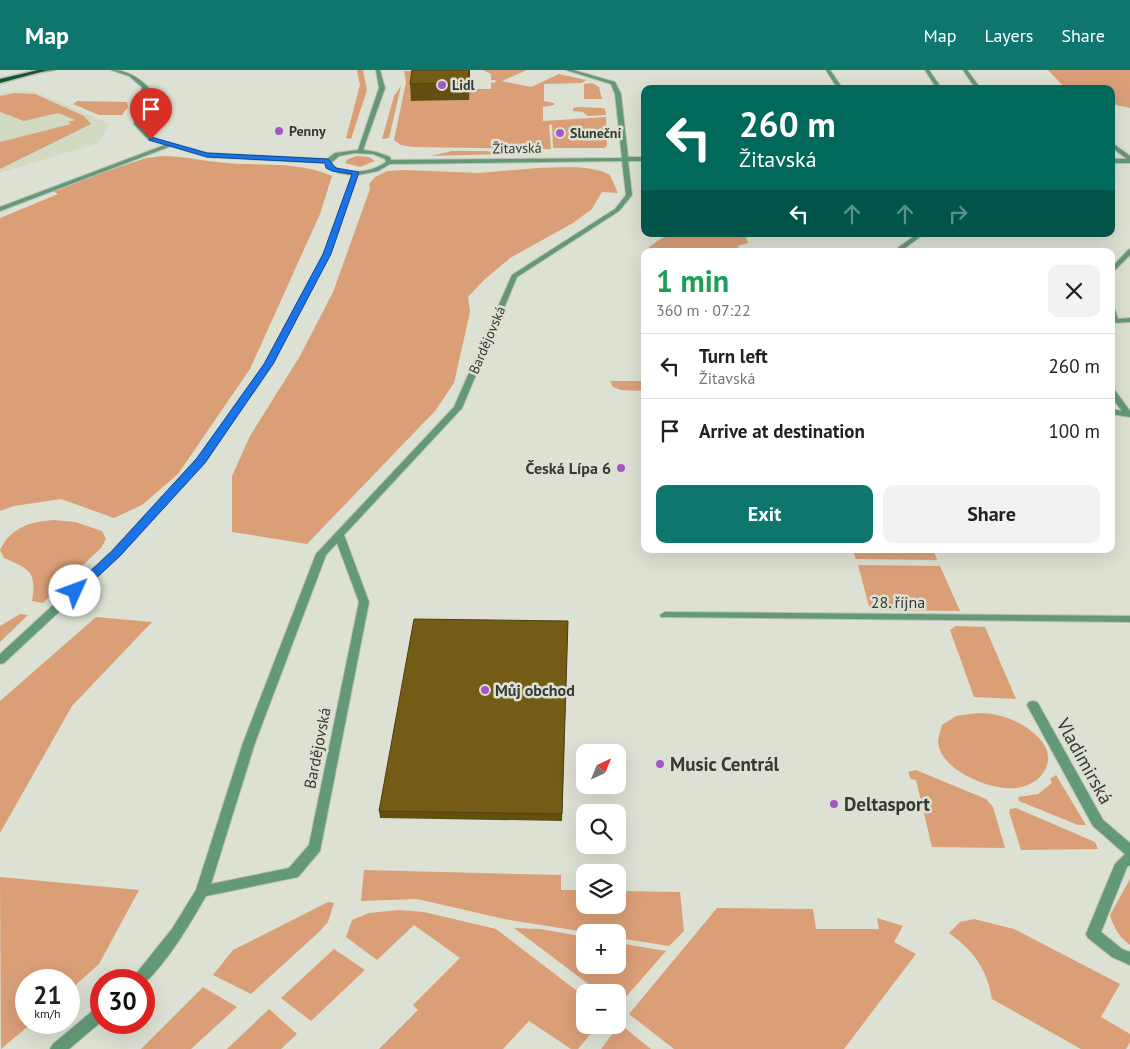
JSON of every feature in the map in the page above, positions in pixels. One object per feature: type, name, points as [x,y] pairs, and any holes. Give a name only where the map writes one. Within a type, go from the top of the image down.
[{"type":"main road","points":[[0,80],[45,70]]},
{"type":"street","points":[[36,72],[54,70]]},
{"type":"street","name":"Žitavská","points":[[113,70],[131,75],[145,86],[137,124],[151,139],[207,155],[328,161],[342,154],[360,151],[380,153],[388,158],[389,162]]},
{"type":"street","points":[[360,151],[382,88],[378,70]]},
{"type":"street","points":[[568,70],[613,83],[618,94],[626,159]]},
{"type":"street","points":[[828,70],[838,85]]},
{"type":"street","points":[[927,70],[937,85]]},
{"type":"street","points":[[965,70],[976,85]]},
{"type":"street","points":[[0,209],[169,145]]},
{"type":"street","points":[[1115,147],[1130,160]]},
{"type":"street","name":"Bardějovská","points":[[149,969],[177,933],[202,891],[249,743],[321,554],[458,408],[514,276],[617,210],[629,195],[626,159]]},
{"type":"street","name":"Žitavská","points":[[328,161],[328,166],[335,170],[356,172],[378,169],[389,162],[641,159]]},
{"type":"street","points":[[1115,161],[1130,160]]},
{"type":"street","points":[[0,660],[116,553],[201,460],[273,356],[327,254],[356,172]]},
{"type":"street","points":[[902,248],[917,237]]},
{"type":"street","points":[[1115,268],[1130,252]]},
{"type":"street","points":[[1115,320],[1130,320]]},
{"type":"street","points":[[1115,397],[1129,416]]},
{"type":"street","points":[[1115,412],[1129,416]]},
{"type":"street","name":"Bardějovská","points":[[202,891],[293,873],[315,847],[364,602],[339,535]]},
{"type":"street","name":"28. října","points":[[665,615],[1130,619]]},
{"type":"street","name":"Vladimirská","points":[[1033,706],[1098,823],[1130,852]]},
{"type":"street","points":[[1130,858],[1122,864],[1093,934],[1117,953],[1130,959]]},
{"type":"street","points":[[58,1049],[90,1022]]},
{"type":"shaded area","points":[[357,70],[363,70],[367,90],[351,139],[346,138],[360,85]]},
{"type":"shaded area","points":[[483,70],[527,70],[502,81],[531,87],[559,74],[586,80],[582,83],[544,84],[544,101],[554,103],[554,105],[543,107],[543,121],[606,117],[607,146],[604,148],[553,148],[552,124],[549,125],[551,149],[412,147],[401,145],[394,140],[406,82],[404,71],[416,71],[412,101],[469,100],[469,89],[491,89],[491,83],[496,82],[491,80],[491,74]]},
{"type":"shaded area","points":[[1048,70],[1130,70],[1130,108],[1115,105],[1115,85],[1062,85]]},
{"type":"shaded area","points":[[592,83],[599,87],[602,99],[584,99],[584,84]]},
{"type":"shaded area","points":[[401,86],[389,138],[382,139],[394,96]]},
{"type":"shaded area","points":[[17,90],[34,91],[109,124],[98,143],[0,173],[0,95]]},
{"type":"shaded area","points":[[15,93],[35,94],[84,116],[91,124],[0,169],[0,142],[71,124],[68,122],[75,120],[58,113],[24,121],[0,112],[0,96]]},
{"type":"shaded area","points":[[77,101],[127,102],[128,107],[122,115],[99,115],[73,104]]},
{"type":"shaded area","points":[[573,108],[602,108],[605,109],[606,115],[588,116],[583,112],[573,111]]},
{"type":"shaded area","points":[[452,151],[486,151],[504,154],[431,156]]},
{"type":"shaded area","points":[[163,156],[231,163],[290,166],[319,171],[332,176],[320,214],[250,369],[178,474],[142,505],[114,518],[61,499],[14,506],[0,511],[0,218],[58,194],[51,190],[146,158]]},
{"type":"shaded area","points":[[357,156],[369,157],[375,161],[360,167],[345,163],[348,159]]},
{"type":"shaded area","points":[[575,167],[593,169],[610,175],[618,193],[602,192],[592,209],[573,223],[510,258],[484,280],[468,297],[470,312],[454,383],[435,411],[307,544],[232,532],[232,476],[250,436],[300,356],[333,292],[370,189],[369,184],[375,177],[387,171],[479,173]]},
{"type":"shaded area","points":[[746,237],[748,243],[738,246],[738,248],[649,248],[662,238]]},
{"type":"shaded area","points":[[610,381],[641,381],[641,391],[621,390],[613,387]]},
{"type":"shaded area","points":[[53,520],[75,522],[102,531],[106,539],[101,548],[43,603],[32,601],[33,583],[29,572],[20,565],[4,558],[0,550],[4,542],[22,527],[37,522]]},
{"type":"shaded area","points":[[854,553],[934,553],[937,560],[856,559]]},
{"type":"shaded area","points":[[858,565],[940,566],[960,611],[870,610]]},
{"type":"shaded area","points":[[20,614],[28,615],[0,642],[0,626]]},
{"type":"shaded area","points":[[96,617],[152,622],[72,706],[0,833],[0,701]]},
{"type":"shaded area","points":[[956,626],[985,627],[1016,699],[974,697],[950,630]]},
{"type":"shaded area","points":[[978,713],[994,714],[1010,719],[1024,726],[1037,736],[1044,744],[1048,761],[1046,769],[1041,776],[1026,786],[1005,788],[980,782],[956,769],[947,761],[940,751],[938,740],[942,725],[956,716]]},
{"type":"shaded area","points":[[916,770],[986,799],[993,807],[1005,848],[932,847],[916,780],[911,779],[908,772]]},
{"type":"shaded area","points":[[1056,775],[1086,825],[1078,825],[1019,801],[1018,797],[1038,794],[1052,783],[1050,779]]},
{"type":"shaded area","points":[[1016,808],[1095,842],[1098,849],[1021,850],[1009,812],[1010,809]]},
{"type":"shaded area","points":[[364,870],[561,875],[561,890],[576,890],[576,914],[626,914],[626,891],[680,892],[684,931],[669,946],[626,939],[626,924],[576,924],[576,931],[504,919],[417,899],[361,901]]},
{"type":"shaded area","points":[[0,877],[139,890],[99,964],[93,969],[90,969],[90,972],[80,981],[80,969],[15,969],[15,1034],[19,1034],[1,1049]]},
{"type":"shaded area","points":[[1130,879],[1130,945],[1117,932],[1110,915]]},
{"type":"shaded area","points":[[328,902],[334,903],[328,922],[251,994],[213,975],[233,950]]},
{"type":"shaded area","points":[[717,908],[813,909],[816,929],[879,929],[877,918],[903,926],[894,942],[916,954],[844,1049],[674,1049],[629,1014]]},
{"type":"shaded area","points":[[399,910],[424,912],[496,929],[576,990],[576,1034],[590,1034],[578,1049],[571,1049],[529,1021],[503,1049],[379,1049],[418,1010],[413,1005],[460,958],[414,925],[377,960],[346,937],[352,920],[369,913]]},
{"type":"shaded area","points":[[974,919],[1014,929],[1120,984],[1101,1017],[1130,1034],[1130,1042],[1126,1049],[1081,1049],[992,999],[987,979],[978,961],[966,947],[949,933],[960,922]]},
{"type":"shaded area","points":[[514,928],[541,929],[576,935],[576,974],[626,974],[626,944],[666,951],[626,997],[626,984],[588,984]]},
{"type":"shaded area","points":[[334,949],[365,970],[311,1021],[281,998]]},
{"type":"shaded area","points":[[203,987],[237,1007],[191,1049],[141,1049]]},
{"type":"shaded area","points":[[269,1009],[297,1034],[281,1049],[227,1049]]},
{"type":"shaded area","points":[[626,1029],[651,1049],[601,1049],[612,1034],[626,1034]]},
{"type":"building","points":[[412,70],[469,70],[468,83],[410,84]]},
{"type":"building","name":"Můj obchod","points":[[414,619],[568,621],[562,814],[379,811]]},
{"type":"place","name":"Lidl","points":[[442,85]]},
{"type":"place","name":"Penny","points":[[279,131]]},
{"type":"place","name":"Sluneční","points":[[560,133]]},
{"type":"place","name":"Česká Lípa 6","points":[[621,468]]},
{"type":"place","name":"Můj obchod","points":[[485,690]]},
{"type":"place","name":"Music Centrál","points":[[660,764]]},
{"type":"place","name":"Deltasport","points":[[834,804]]},
{"type":"route","points":[[75,591],[116,553],[201,460],[269,364],[327,254],[356,172],[335,170],[328,166],[328,161],[207,155],[151,139]]}]
